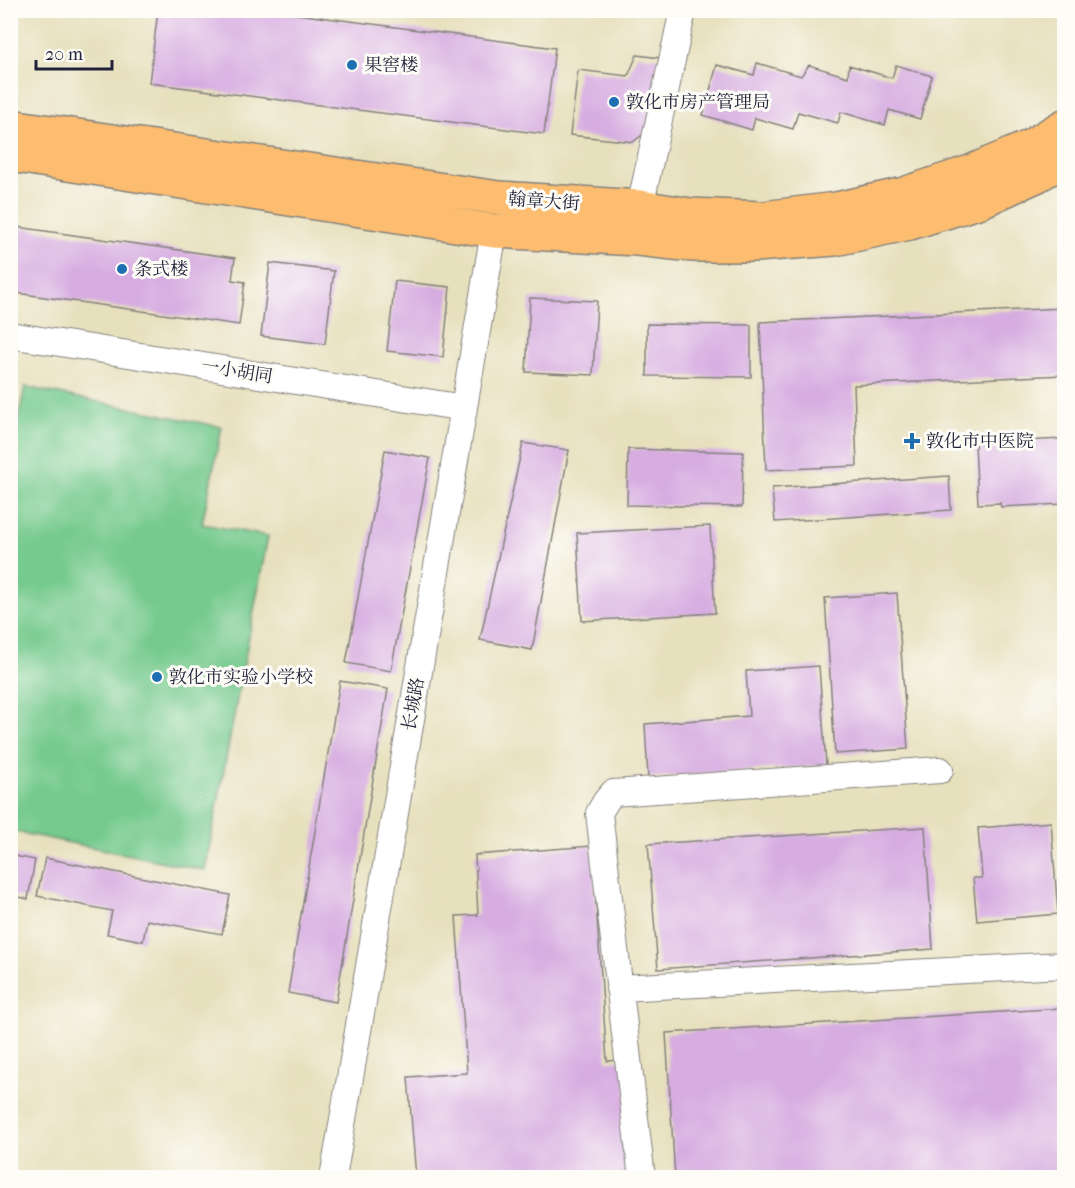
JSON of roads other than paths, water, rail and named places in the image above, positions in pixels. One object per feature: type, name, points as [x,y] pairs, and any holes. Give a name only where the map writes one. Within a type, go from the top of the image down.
[{"type":"main road","name":"翰章大街","points":[[10,126],[499,198],[640,207],[691,215],[763,218],[836,209],[904,194],[970,172],[1029,147],[1065,126]]},
{"type":"main road","name":"翰章大街","points":[[10,155],[494,231],[637,239],[693,245],[755,245],[834,239],[910,223],[981,201],[1065,160]]},
{"type":"street","points":[[640,207],[683,10]]},
{"type":"street","name":"长城路","points":[[333,1178],[494,231]]},
{"type":"street","name":"一小胡同","points":[[10,335],[464,408]]},
{"type":"street","points":[[642,1178],[599,813],[606,801],[613,793],[940,771]]},
{"type":"street","points":[[619,988],[1065,965]]},
{"type":"place","name":"果窖楼","points":[[352,65]]},
{"type":"place","name":"敦化市房产管理局","points":[[614,102]]},
{"type":"place","name":"条式楼","points":[[122,269]]},
{"type":"place","name":"敦化市中医院","points":[[912,441]]},
{"type":"place","name":"敦化市实验小学校","points":[[157,677]]}]
